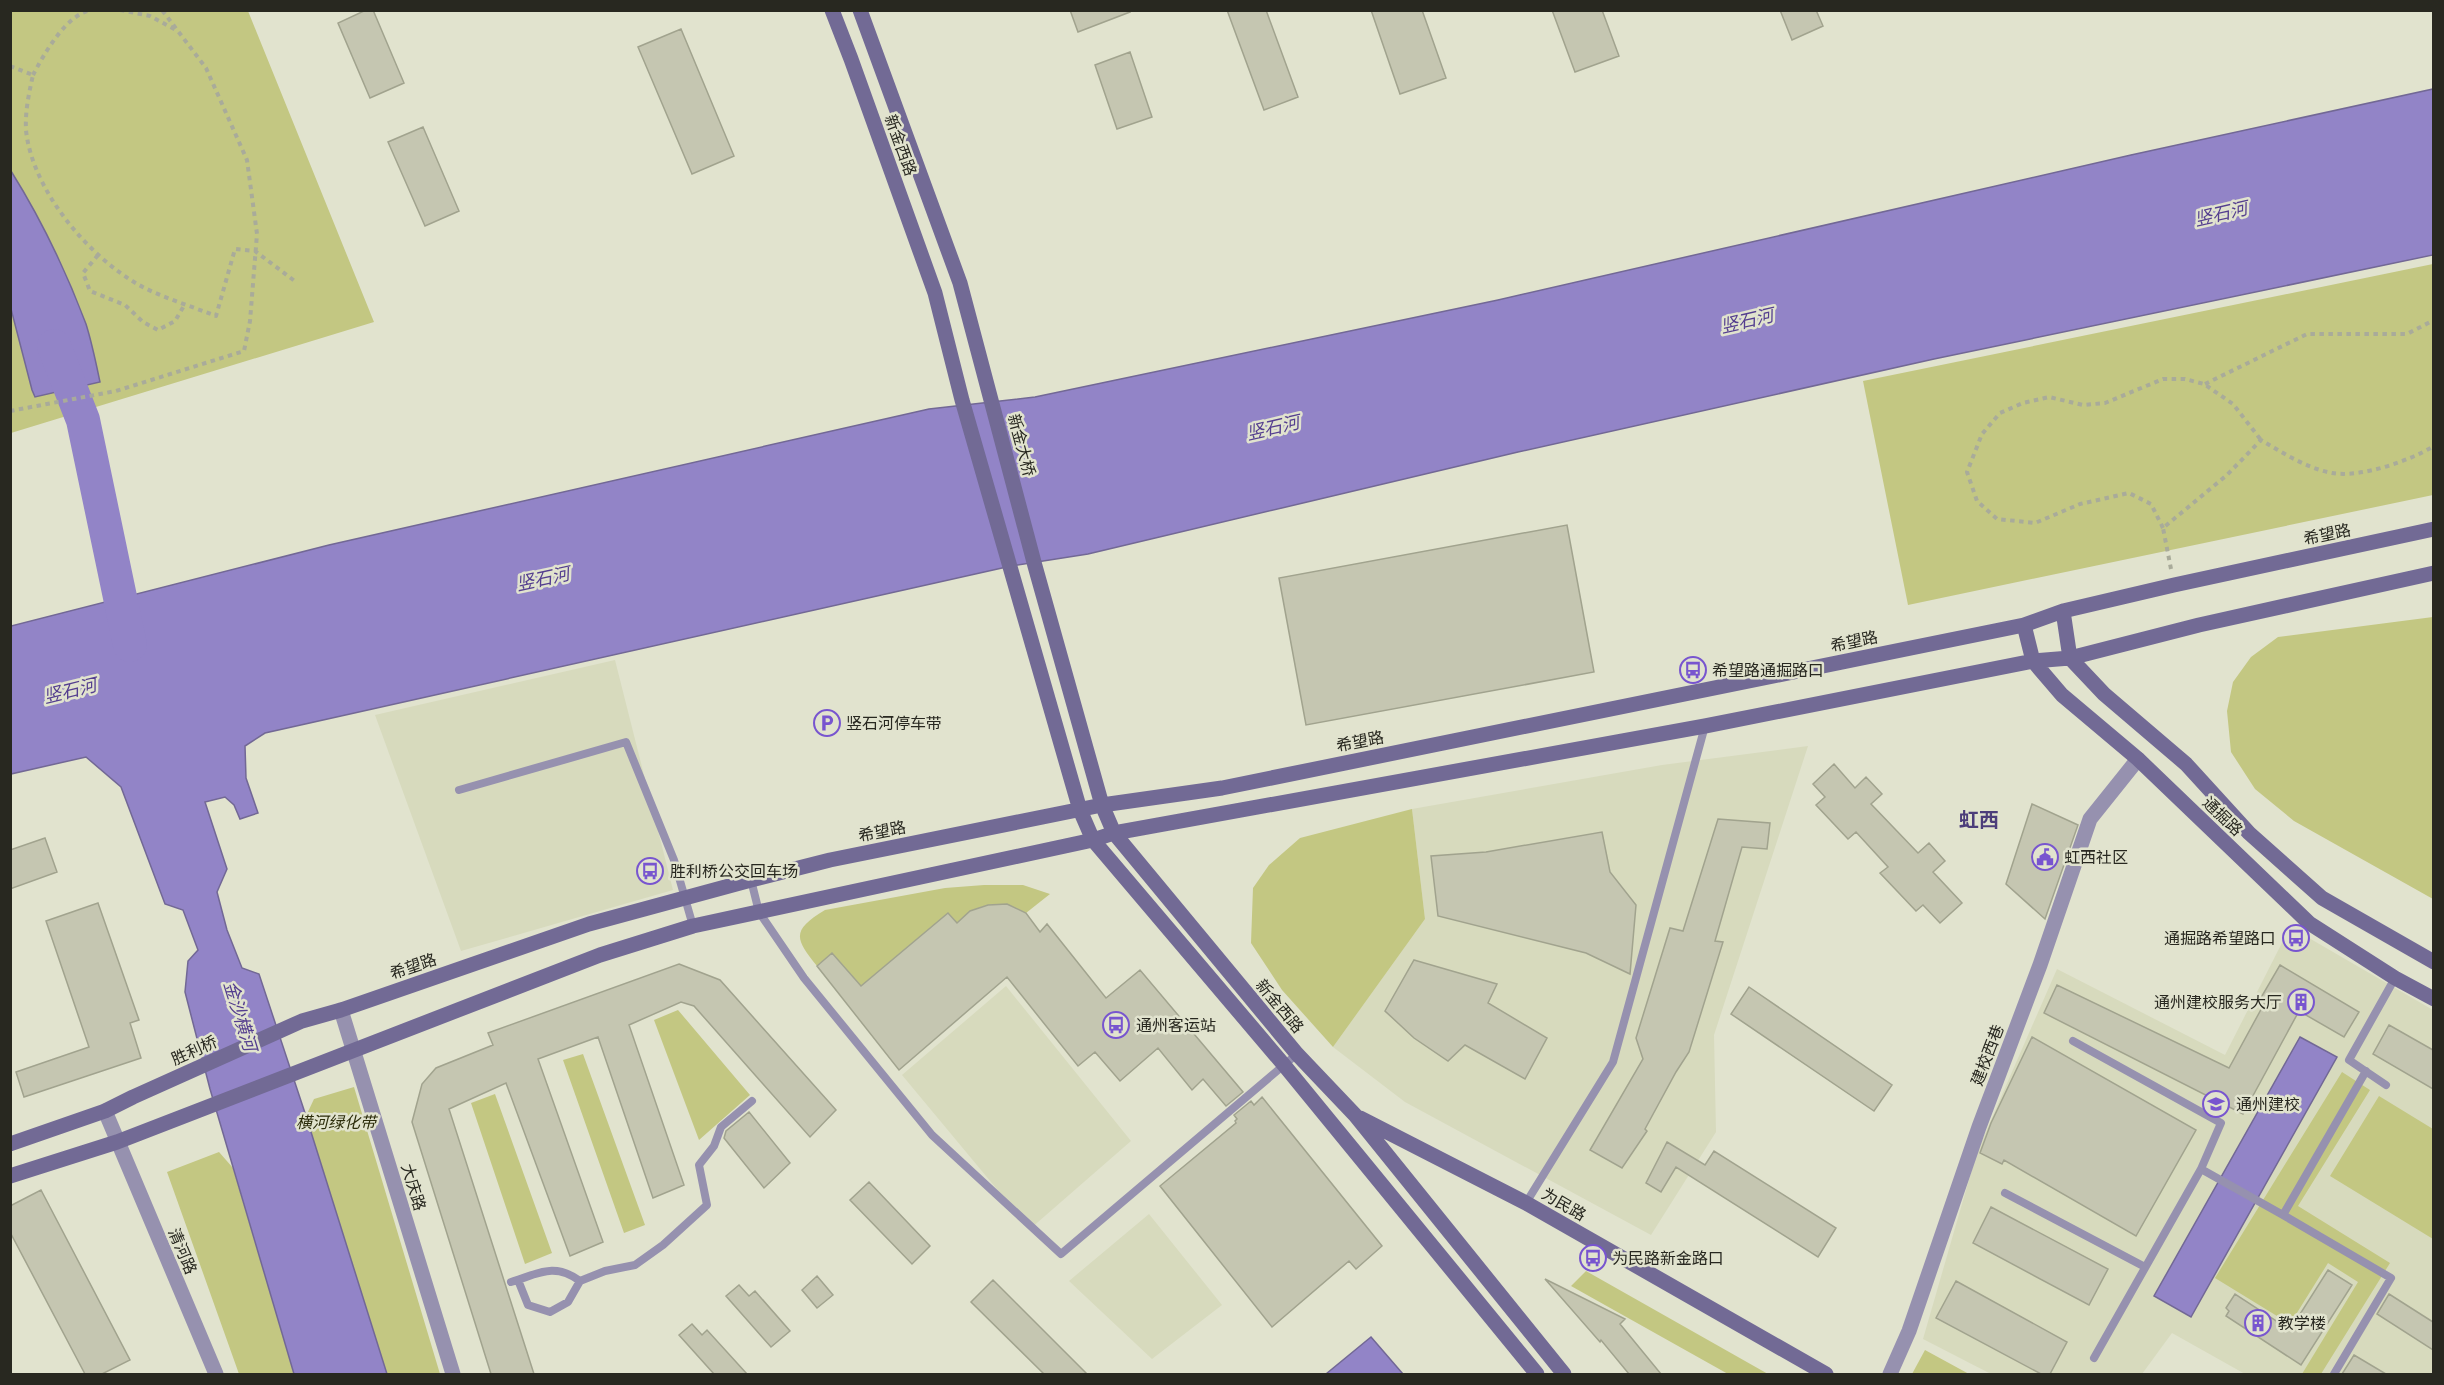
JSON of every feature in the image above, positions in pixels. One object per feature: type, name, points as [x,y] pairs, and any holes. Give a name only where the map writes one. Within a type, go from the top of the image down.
[{"type":"main road","name":"新金西路","points":[[832,10],[935,293],[962,400],[1080,810]]},
{"type":"main road","name":"新金西路","points":[[860,10],[960,283]]},
{"type":"main road","name":"新金大桥","points":[[960,283],[1050,617]]},
{"type":"main road","name":"希望路","points":[[303,1021],[589,924],[830,860],[1102,805],[1234,785],[2024,625],[2063,611],[2433,529]]},
{"type":"main road","points":[[10,1176],[117,1142],[600,954],[693,926],[1093,840],[1114,833],[1706,726],[2032,661],[2070,658],[2199,625],[2433,573]]},
{"type":"main road","points":[[2063,611],[2070,658]]},
{"type":"main road","name":"新金西路","points":[[1050,617],[1102,805],[1114,833],[1297,1054],[1354,1115],[1564,1374]]},
{"type":"main road","name":"通掘路","points":[[2024,625],[2032,661],[2062,695],[2138,759],[2309,923],[2395,978],[2433,999]]},
{"type":"main road","name":"通掘路","points":[[2070,658],[2104,694],[2186,764],[2249,834],[2322,898],[2433,962]]},
{"type":"main road","points":[[1080,810],[1093,840],[1284,1065],[1537,1374]]},
{"type":"main road","name":"胜利桥","points":[[105,1111],[133,1096],[303,1021]]},
{"type":"main road","name":"为民路","points":[[1284,1065],[1354,1115],[1526,1203],[1826,1374]]},
{"type":"main road","points":[[10,1144],[105,1111]]},
{"type":"street","name":"建校西巷","points":[[1890,1374],[1910,1331],[1979,1127],[2040,965],[2090,819],[2138,759]]},
{"type":"street","name":"大庆路","points":[[341,1010],[453,1374]]},
{"type":"street","name":"清河路","points":[[105,1111],[216,1374]]},
{"type":"lane","points":[[1526,1203],[1613,1062],[1706,726]]},
{"type":"lane","points":[[459,790],[626,742],[674,860],[693,926]]},
{"type":"lane","points":[[752,880],[759,912],[804,978],[932,1135],[1061,1254],[1297,1054]]},
{"type":"lane","points":[[2386,1084],[2349,1060],[2395,978]]},
{"type":"lane","points":[[2073,1041],[2221,1123],[2201,1169],[2094,1358]]},
{"type":"lane","points":[[2283,1215],[2366,1071]]},
{"type":"lane","points":[[580,1281],[568,1272],[543,1271],[514,1281],[528,1305],[550,1312],[568,1302],[580,1281],[605,1271],[635,1265],[663,1245],[707,1205],[699,1165],[714,1146],[721,1127],[752,1101]]},
{"type":"lane","points":[[2201,1169],[2391,1278],[2334,1374]]},
{"type":"lane","points":[[2005,1193],[2145,1268]]},
{"type":"path","points":[[92,10],[82,12],[49,46],[33,75],[27,100],[26,130],[37,173],[57,208],[98,255],[139,285],[216,316],[234,249],[255,251],[297,282]]},
{"type":"path","points":[[120,10],[150,16],[179,32]]},
{"type":"path","points":[[10,411],[116,391],[244,351],[250,321],[257,234],[247,159],[206,68],[162,10]]},
{"type":"path","points":[[10,66],[33,75]]},
{"type":"path","points":[[98,255],[83,273],[90,291],[125,305],[143,322],[158,330],[175,321],[184,304]]},
{"type":"path","points":[[2204,384],[2307,334],[2407,334],[2433,320]]},
{"type":"path","points":[[2174,585],[2163,528],[2151,504],[2129,493],[2080,504],[2035,523],[1997,519],[1977,501],[1967,472],[1982,434],[2000,413],[2023,403],[2049,397],[2083,405],[2105,403],[2163,379],[2185,379],[2204,384],[2233,404],[2261,440],[2296,460],[2333,473],[2372,470],[2413,458],[2433,446]]},
{"type":"path","points":[[2163,528],[2228,475],[2261,440]]},
{"type":"shaded area","points":[[615,660],[673,890],[461,951],[375,715]]},
{"type":"shaded area","points":[[1808,746],[1714,1035],[1716,1132],[1651,1235],[1405,1102],[1333,1047],[1425,919],[1412,809],[1662,765]]},
{"type":"shaded area","name":"通州建校","points":[[2290,927],[2433,1010],[2433,1374],[2245,1374],[2172,1333],[2142,1374],[1991,1374],[1923,1339],[1977,1152],[2057,969],[2225,1055]]},
{"type":"shaded area","points":[[1006,986],[1131,1141],[1030,1229],[902,1075]]},
{"type":"shaded area","points":[[1149,1214],[1222,1305],[1152,1359],[1069,1281]]},
{"type":"green space","points":[[11,11],[248,11],[374,322],[11,433]]},
{"type":"green space","points":[[2433,264],[2433,495],[1908,605],[1863,381]]},
{"type":"green space","points":[[2434,617],[2433,899],[2294,821],[2255,789],[2231,752],[2227,711],[2233,682],[2251,657],[2278,637]]},
{"type":"green space","points":[[1412,809],[1425,919],[1333,1047],[1282,990],[1251,943],[1253,888],[1269,865],[1300,838]]},
{"type":"green space","points":[[1023,885],[1050,894],[1026,913],[1007,906],[990,905],[974,910],[957,923],[948,913],[861,986],[832,953],[817,966],[801,941],[802,929],[825,910],[945,888]]},
{"type":"green space","points":[[678,1010],[750,1095],[699,1140],[654,1020]]},
{"type":"green space","points":[[583,1054],[645,1225],[624,1233],[563,1060]]},
{"type":"green space","points":[[2342,1072],[2370,1090],[2298,1206],[2390,1263],[2321,1374],[2302,1374],[2358,1282],[2328,1263],[2290,1324],[2215,1278]]},
{"type":"green space","name":"横河绿化带","points":[[354,1087],[440,1374],[387,1374],[306,1116],[314,1099]]},
{"type":"green space","points":[[495,1094],[552,1253],[525,1264],[471,1103]]},
{"type":"green space","points":[[2379,1096],[2433,1129],[2433,1239],[2330,1176]]},
{"type":"green space","points":[[219,1152],[233,1168],[294,1374],[239,1374],[167,1172]]},
{"type":"green space","points":[[1586,1271],[1768,1374],[1728,1374],[1571,1286]]},
{"type":"green space","points":[[1925,1350],[1969,1374],[1912,1374]]},
{"type":"water","points":[[2433,89],[2433,255],[1934,359],[1518,452],[1088,554],[1011,566],[265,733],[245,746],[246,778],[258,813],[240,819],[234,805],[225,797],[205,802],[227,869],[217,892],[227,930],[242,968],[259,974],[387,1374],[294,1374],[210,1089],[185,992],[188,961],[198,950],[183,910],[165,904],[121,787],[86,757],[11,774],[11,626],[329,545],[929,409],[1035,397],[1498,300],[2131,155]]},
{"type":"water","points":[[11,171],[43,227],[70,284],[86,324],[100,382],[35,397],[32,390],[11,309]]},
{"type":"water","points":[[2300,1037],[2337,1057],[2191,1317],[2154,1296]]},
{"type":"water","points":[[1371,1337],[1403,1374],[1326,1374]]},
{"type":"building","points":[[366,10],[373,10],[404,83],[370,98],[338,23]]},
{"type":"building","points":[[1070,10],[1129,10],[1130,12],[1078,32]]},
{"type":"building","points":[[1227,10],[1266,10],[1298,97],[1264,110]]},
{"type":"building","points":[[1371,10],[1422,10],[1446,78],[1400,94]]},
{"type":"building","points":[[1552,10],[1602,10],[1619,56],[1575,72]]},
{"type":"building","points":[[1780,10],[1816,10],[1823,26],[1792,40]]},
{"type":"building","points":[[681,29],[734,156],[692,174],[638,47]]},
{"type":"building","points":[[1130,52],[1152,117],[1117,129],[1095,65]]},
{"type":"building","points":[[423,127],[459,211],[425,226],[388,142]]},
{"type":"building","points":[[1567,525],[1594,672],[1306,725],[1279,578]]},
{"type":"building","points":[[1834,764],[1855,788],[1866,777],[1882,794],[1871,804],[1918,853],[1929,843],[1945,861],[1933,872],[1962,903],[1940,923],[1923,905],[1916,911],[1880,873],[1888,867],[1856,832],[1848,839],[1816,805],[1825,797],[1813,784]]},
{"type":"building","name":"虹西社区","points":[[2032,804],[2078,825],[2045,919],[2006,884]]},
{"type":"building","points":[[1718,819],[1770,823],[1767,849],[1742,847],[1715,941],[1723,942],[1689,1052],[1645,1129],[1647,1131],[1622,1168],[1590,1150],[1643,1059],[1636,1038],[1670,928],[1683,931]]},
{"type":"building","points":[[1602,832],[1610,872],[1636,905],[1630,974],[1586,953],[1438,916],[1431,856],[1486,852]]},
{"type":"building","points":[[45,838],[57,872],[10,889],[10,850]]},
{"type":"building","points":[[98,903],[139,1020],[130,1023],[141,1058],[24,1097],[16,1072],[89,1047],[46,921]]},
{"type":"building","name":"通州客运站","points":[[1007,904],[1026,913],[1040,932],[1047,924],[1106,998],[1140,970],[1243,1092],[1226,1106],[1203,1079],[1192,1090],[1158,1048],[1120,1081],[1095,1052],[1078,1066],[1007,977],[899,1070],[817,966],[832,953],[861,986],[948,913],[957,923],[970,911],[988,905]]},
{"type":"building","points":[[1414,960],[1497,984],[1488,1003],[1547,1038],[1525,1079],[1465,1045],[1448,1061],[1414,1038],[1385,1011]]},
{"type":"building","points":[[679,964],[720,980],[836,1110],[810,1137],[694,1006],[681,1002],[629,1025],[684,1185],[653,1198],[598,1037],[538,1059],[603,1242],[570,1256],[506,1083],[449,1109],[534,1374],[491,1374],[412,1122],[422,1084],[436,1068],[493,1045],[488,1033]]},
{"type":"building","points":[[2280,965],[2359,1012],[2344,1037],[2299,1011],[2243,1114],[2044,1013],[2057,985],[2229,1068],[2264,1004],[2259,1001]]},
{"type":"building","points":[[1749,987],[1892,1085],[1874,1111],[1731,1014]]},
{"type":"building","points":[[2389,1025],[2433,1050],[2433,1089],[2373,1054]]},
{"type":"building","points":[[2032,1037],[2196,1130],[2136,1236],[2004,1160],[2002,1164],[1980,1153],[1991,1123]]},
{"type":"building","points":[[1262,1097],[1382,1246],[1356,1269],[1349,1261],[1272,1327],[1160,1186],[1236,1123],[1237,1119],[1234,1115],[1251,1101],[1254,1105]]},
{"type":"building","points":[[749,1112],[790,1163],[764,1188],[724,1138],[726,1131]]},
{"type":"building","points":[[1667,1142],[1705,1165],[1714,1151],[1836,1228],[1818,1257],[1676,1167],[1661,1192],[1646,1183]]},
{"type":"building","points":[[869,1182],[930,1246],[912,1264],[850,1200]]},
{"type":"building","points":[[41,1190],[130,1360],[102,1374],[85,1374],[10,1232],[10,1206]]},
{"type":"building","points":[[1991,1207],[2108,1269],[2089,1305],[1973,1243]]},
{"type":"building","name":"教学楼","points":[[2328,1270],[2352,1285],[2301,1365],[2226,1316],[2229,1311],[2226,1308],[2235,1294],[2290,1330]]},
{"type":"building","points":[[817,1276],[833,1295],[817,1308],[802,1290]]},
{"type":"building","points":[[1545,1279],[1625,1319],[1620,1324],[1661,1374],[1629,1374]]},
{"type":"building","points":[[993,1280],[1087,1374],[1044,1374],[971,1302]]},
{"type":"building","points":[[1956,1281],[2067,1342],[2050,1374],[2041,1374],[1936,1318]]},
{"type":"building","points":[[739,1285],[749,1296],[755,1291],[790,1331],[771,1347],[726,1296]]},
{"type":"building","points":[[2389,1294],[2433,1322],[2433,1350],[2377,1314]]},
{"type":"building","points":[[692,1324],[702,1335],[707,1330],[747,1374],[714,1374],[679,1335]]},
{"type":"building","points":[[2354,1355],[2386,1374],[2342,1374]]},
{"type":"waterway","points":[[54,346],[83,420],[130,645]]},
{"type":"place","name":"希望路通掘路口","points":[[1693,670]]},
{"type":"place","name":"竖石河停车带","points":[[827,723]]},
{"type":"place","name":"虹西社区","points":[[2045,857]]},
{"type":"place","name":"胜利桥公交回车场","points":[[650,871]]},
{"type":"place","name":"通掘路希望路口","points":[[2296,938]]},
{"type":"place","name":"通州建校服务大厅","points":[[2301,1002]]},
{"type":"place","name":"通州客运站","points":[[1116,1025]]},
{"type":"place","name":"通州建校","points":[[2216,1104]]},
{"type":"place","name":"为民路新金路口","points":[[1593,1258]]},
{"type":"place","name":"教学楼","points":[[2258,1323]]},
{"type":"district","name":"虹西","points":[[1979,820]]},
{"type":"water label","name":"竖石河","points":[[2221,214]]},
{"type":"water label","name":"竖石河","points":[[1747,321]]},
{"type":"water label","name":"竖石河","points":[[1273,428]]},
{"type":"water label","name":"竖石河","points":[[543,579]]},
{"type":"water label","name":"竖石河","points":[[70,691]]},
{"type":"water label","name":"金沙横河","points":[[240,1016]]}]
